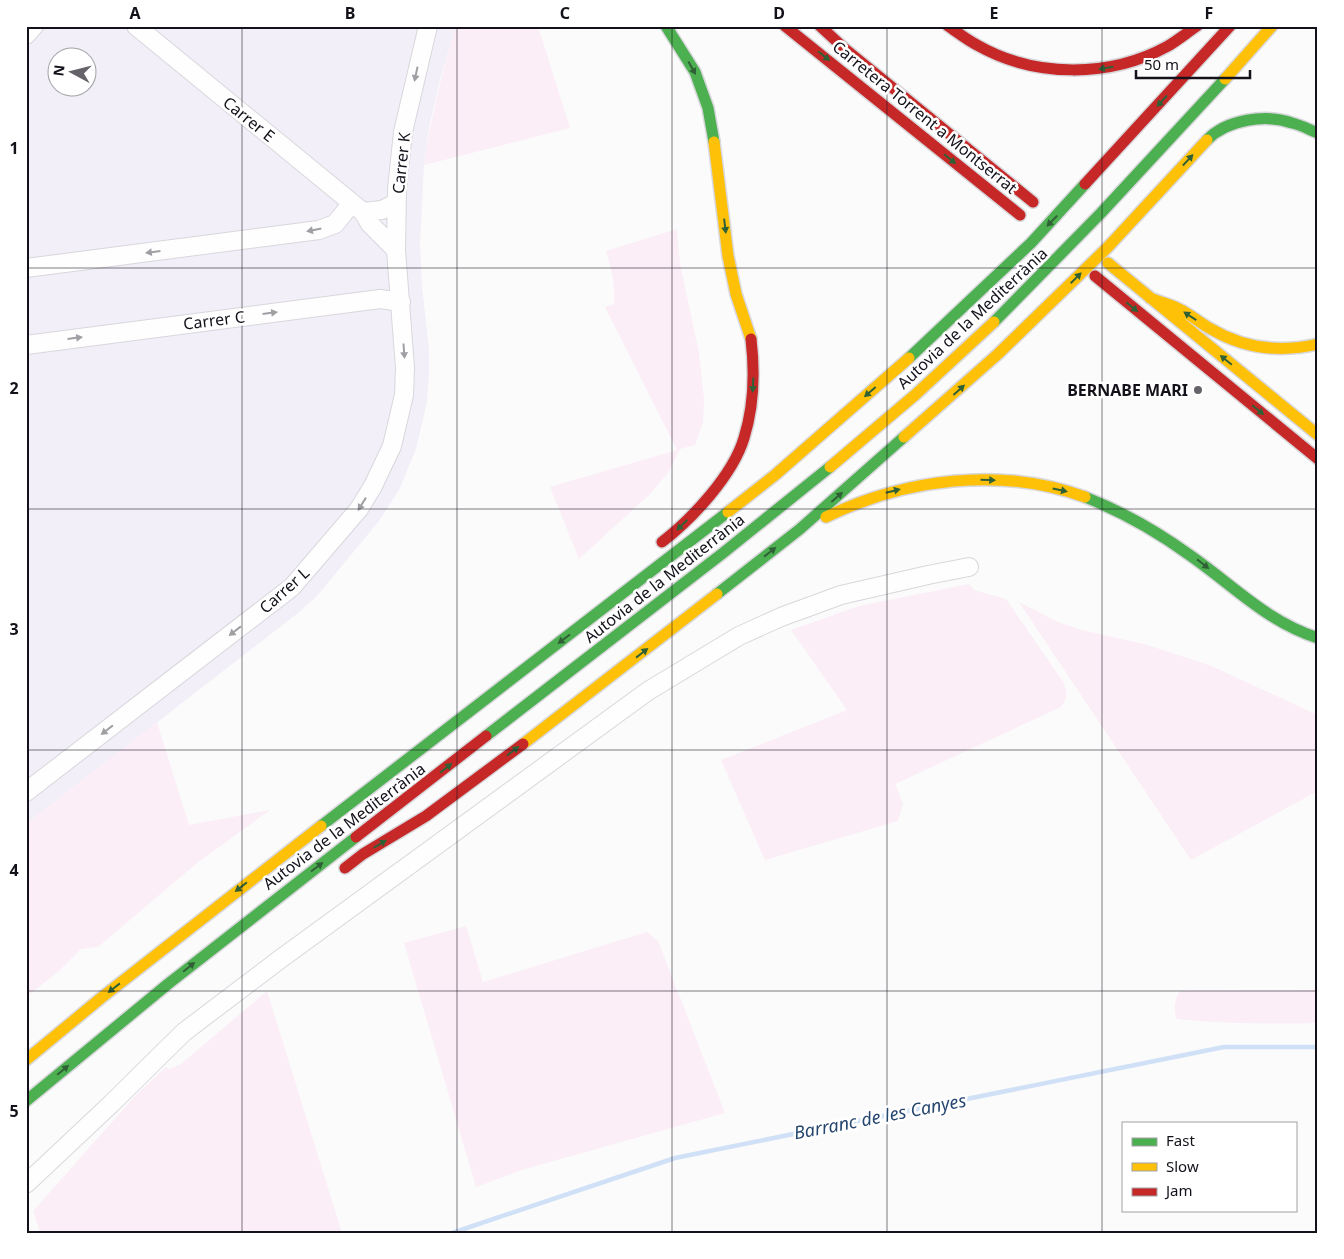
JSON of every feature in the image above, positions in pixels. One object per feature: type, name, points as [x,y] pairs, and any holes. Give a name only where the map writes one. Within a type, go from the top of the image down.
[{"type":"main road","points":[[653,549],[680,528],[710,496],[729,470],[746,433],[751,411],[754,378],[751,340],[736,294],[728,256],[715,145],[708,108],[695,72],[666,26]]},
{"type":"main road","name":"Carretera Torrent a Montserrat","points":[[786,26],[1020,215]]},
{"type":"main road","name":"Carretera Torrent a Montserrat","points":[[820,26],[845,49],[1033,202]]},
{"type":"main road","points":[[948,26],[959,35],[986,50],[1012,61],[1041,68],[1071,71],[1125,64],[1153,55],[1184,37],[1197,26]]},
{"type":"main road","name":"Autovia de la Mediterrània","points":[[26,1060],[236,892],[775,475],[893,373],[1050,224],[1230,26]]},
{"type":"main road","name":"Autovia de la Mediterrània","points":[[26,1101],[262,909],[796,497],[916,394],[1055,262],[1086,230],[1272,26]]},
{"type":"main road","points":[[332,877],[364,854],[434,810],[602,684],[800,529],[998,354],[1107,248],[1212,135],[1234,123],[1268,119],[1291,122],[1318,133]]},
{"type":"main road","points":[[1108,264],[1318,435]]},
{"type":"main road","points":[[1094,276],[1318,459]]},
{"type":"main road","points":[[1150,298],[1181,310],[1214,331],[1239,343],[1267,349],[1292,350],[1318,344]]},
{"type":"main road","points":[[800,529],[849,506],[888,492],[926,484],[965,480],[1012,482],[1065,491],[1102,504],[1142,524],[1191,555],[1256,606],[1283,624],[1318,638]]},
{"type":"main road","points":[[617,599],[636,568]]},
{"type":"main road","points":[[262,909],[300,897]]},
{"type":"street","points":[[26,35],[34,26]]},
{"type":"street","name":"Carrer E","points":[[136,26],[358,207],[370,224],[396,250]]},
{"type":"street","name":"Carrer K","points":[[400,302],[396,250],[396,203],[403,132],[428,26]]},
{"type":"street","points":[[26,268],[319,230],[335,224],[358,207],[382,210],[396,203]]},
{"type":"street","name":"Carrer C","points":[[26,345],[380,299],[400,302]]},
{"type":"street","name":"Carrer L","points":[[26,792],[292,587],[359,509],[373,486],[392,446],[404,395],[405,368],[400,302]]},
{"type":"street","points":[[26,1184],[184,1032],[287,954],[648,691],[739,636],[780,617],[841,595],[969,567]]},
{"type":"shaded area","points":[[26,26],[456,26],[441,76],[430,123],[424,165],[420,243],[422,286],[429,349],[429,375],[427,402],[416,449],[399,490],[379,521],[317,596],[298,613],[26,824]]},
{"type":"shaded area","points":[[456,26],[538,26],[570,128],[424,165],[437,95]]},
{"type":"shaded area","points":[[677,229],[680,263],[699,353],[704,399],[703,423],[695,445],[680,449],[668,473],[650,494],[579,559],[550,487],[677,450],[605,307],[614,304],[613,277],[606,251]]},
{"type":"shaded area","points":[[969,584],[974,590],[1006,599],[1064,683],[1066,696],[1061,707],[895,784],[903,804],[898,821],[765,860],[721,760],[847,710],[791,630],[859,606]]},
{"type":"shaded area","points":[[1019,602],[1058,622],[1082,630],[1144,644],[1209,665],[1318,715],[1318,791],[1191,860]]},
{"type":"shaded area","points":[[157,722],[189,825],[270,810],[197,863],[98,947],[81,949],[59,971],[26,997],[26,824]]},
{"type":"shaded area","points":[[466,926],[483,982],[647,932],[658,941],[725,1113],[525,1169],[476,1187],[404,943]]},
{"type":"shaded area","points":[[1318,990],[1318,1023],[1195,1021],[1177,1019],[1175,1012],[1176,1001],[1180,991]]},
{"type":"shaded area","points":[[267,991],[342,1233],[40,1233],[33,1211],[135,1096],[166,1067],[169,1069],[181,1064]]},
{"type":"waterway","name":"Barranc de les Canyes","points":[[452,1233],[675,1158],[1224,1047],[1318,1047]]},
{"type":"traffic: fast","points":[[666,26],[695,72],[708,108],[714,142]]},
{"type":"traffic: fast","points":[[994,322],[1101,213],[1225,79]]},
{"type":"traffic: fast","points":[[1207,140],[1225,127],[1247,120],[1259,119],[1282,120],[1318,133]]},
{"type":"traffic: fast","points":[[909,358],[1031,243],[1085,184]]},
{"type":"traffic: fast","points":[[717,594],[800,529],[904,437]]},
{"type":"traffic: fast","points":[[486,736],[723,553],[830,467]]},
{"type":"traffic: fast","points":[[1085,497],[1113,509],[1153,531],[1207,567],[1266,612],[1299,631],[1318,638]]},
{"type":"traffic: fast","points":[[321,826],[728,512]]},
{"type":"traffic: fast","points":[[26,1101],[168,984],[356,837]]},
{"type":"traffic: slow","points":[[1225,79],[1272,26]]},
{"type":"traffic: slow","points":[[904,437],[998,354],[1107,248],[1207,140]]},
{"type":"traffic: slow","points":[[714,142],[728,256],[736,294],[751,339]]},
{"type":"traffic: slow","points":[[1108,263],[1318,435]]},
{"type":"traffic: slow","points":[[1150,298],[1183,311],[1224,336],[1250,345],[1290,348],[1318,344]]},
{"type":"traffic: slow","points":[[830,467],[915,395],[994,322]]},
{"type":"traffic: slow","points":[[728,512],[775,475],[909,358]]},
{"type":"traffic: slow","points":[[826,517],[888,493],[953,481],[987,480],[1020,482],[1053,487],[1085,497]]},
{"type":"traffic: slow","points":[[523,744],[717,594]]},
{"type":"traffic: slow","points":[[26,1060],[101,998],[321,826]]},
{"type":"traffic: jam","points":[[785,26],[1020,215]]},
{"type":"traffic: jam","points":[[820,26],[845,49],[1033,202]]},
{"type":"traffic: jam","points":[[948,26],[973,43],[999,56],[1023,64],[1072,70],[1122,64],[1146,56],[1168,46],[1197,26]]},
{"type":"traffic: jam","points":[[1085,184],[1230,26]]},
{"type":"traffic: jam","points":[[1095,276],[1318,459]]},
{"type":"traffic: jam","points":[[662,542],[686,521],[710,495],[731,467],[739,452],[752,402],[753,364],[751,339]]},
{"type":"traffic: jam","points":[[356,837],[486,736]]},
{"type":"traffic: jam","points":[[345,868],[363,854],[426,816],[523,744]]},
{"type":"place","name":"BERNABE MARI","points":[[1198,390]]}]
